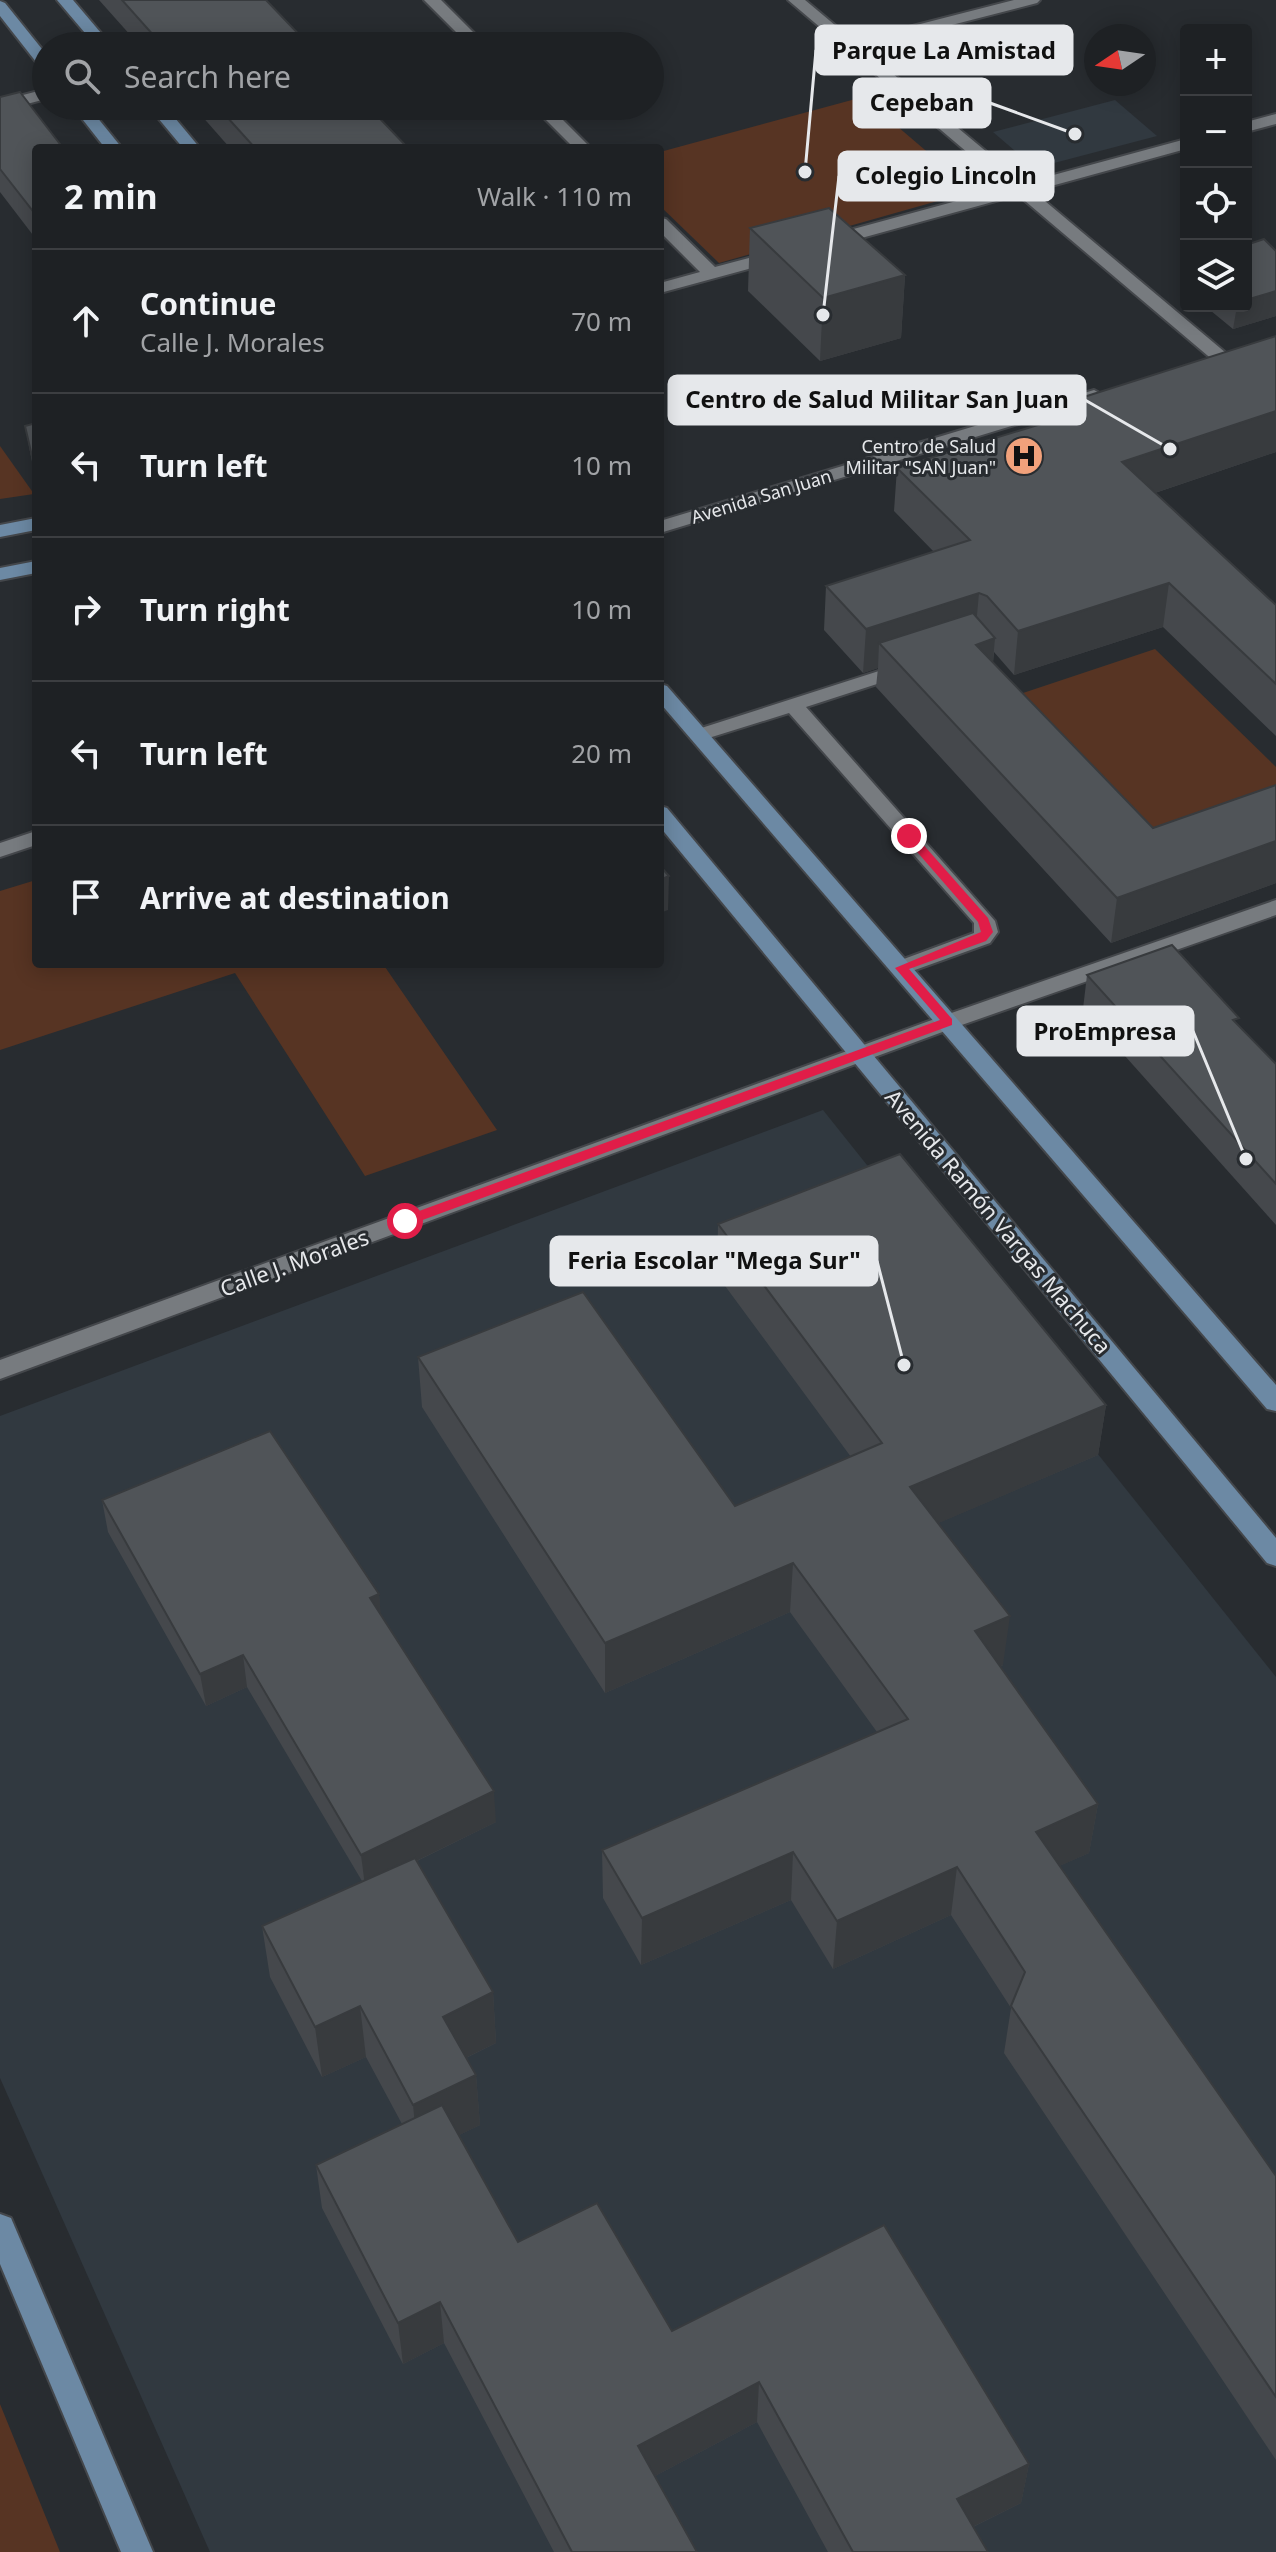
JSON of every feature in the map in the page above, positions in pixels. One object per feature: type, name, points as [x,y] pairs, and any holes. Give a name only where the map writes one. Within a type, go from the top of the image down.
[{"type":"main road","points":[[65,0],[92,32]]},
{"type":"main road","points":[[0,6],[32,46]]},
{"type":"main road","points":[[91,120],[111,144]]},
{"type":"main road","points":[[168,120],[189,144]]},
{"type":"main road","points":[[0,531],[32,525]]},
{"type":"main road","points":[[0,574],[32,568]]},
{"type":"main road","points":[[664,695],[1276,1402]]},
{"type":"main road","name":"Avenida Ramón Vargas Machuca","points":[[664,818],[863,1054],[1276,1556]]},
{"type":"main road","points":[[0,2228],[137,2552]]},
{"type":"street","points":[[432,0],[465,32]]},
{"type":"street","points":[[796,0],[1220,357]]},
{"type":"street","points":[[851,46],[1032,0]]},
{"type":"street","points":[[0,106],[32,98]]},
{"type":"street","points":[[1252,125],[1276,119]]},
{"type":"street","points":[[554,120],[579,144]]},
{"type":"street","points":[[820,244],[1180,146]]},
{"type":"street","points":[[664,227],[712,274]]},
{"type":"street","points":[[664,287],[789,253]]},
{"type":"street","name":"Avenida San Juan","points":[[664,526],[1114,389]]},
{"type":"street","points":[[699,735],[929,661]]},
{"type":"street","points":[[793,705],[984,921],[987,932],[982,938],[901,968]]},
{"type":"street","points":[[0,850],[32,839]]},
{"type":"street","name":"Calle J. Morales","points":[[0,1370],[948,1022],[1276,907]]},
{"type":"shaded area","points":[[863,97],[973,191],[719,263],[664,210],[664,151]]},
{"type":"shaded area","points":[[1115,100],[1157,136],[1035,168],[993,132]]},
{"type":"shaded area","points":[[0,446],[32,494],[0,499]]},
{"type":"shaded area","points":[[1155,649],[1276,767],[1276,804],[1164,843],[1020,694]]},
{"type":"shaded area","points":[[32,881],[32,968],[386,968],[497,1130],[365,1176],[235,973],[0,1050],[0,891]]},
{"type":"shaded area","points":[[823,1110],[1276,1677],[1276,2552],[210,2552],[0,2078],[0,1416]]},
{"type":"shaded area","points":[[0,2404],[60,2552],[0,2552]]},
{"type":"building","points":[[122,0],[266,0],[297,32],[151,32]]},
{"type":"building","points":[[20,92],[32,108],[32,120],[42,120],[60,144],[32,144],[32,210],[0,169],[0,97]]},
{"type":"building","points":[[230,120],[381,120],[404,144],[251,144]]},
{"type":"building","points":[[829,208],[905,275],[823,298],[750,228]]},
{"type":"building","points":[[1264,239],[1276,251],[1276,291],[1252,298],[1252,243]]},
{"type":"building","points":[[1276,336],[1276,411],[1122,462],[1276,605],[1276,684],[1169,583],[1018,631],[987,596],[979,593],[866,629],[826,586],[970,540],[897,468],[1077,413],[1065,403]]},
{"type":"building","points":[[32,424],[32,456],[25,426]]},
{"type":"building","points":[[973,613],[995,638],[976,645],[1153,828],[1276,785],[1276,841],[1117,898],[879,643]]},
{"type":"building","points":[[1172,945],[1239,1018],[1233,1020],[1276,1064],[1276,1184],[1087,975]]},
{"type":"building","points":[[900,1154],[1106,1405],[910,1487],[1010,1616],[975,1631],[1098,1804],[1036,1832],[1276,2176],[1276,2397],[1011,2006],[1025,1972],[957,1867],[837,1921],[793,1852],[642,1918],[602,1850],[908,1719],[793,1563],[605,1643],[418,1357],[583,1292],[735,1506],[882,1443],[718,1224]]},
{"type":"building","points":[[270,1431],[379,1594],[370,1598],[494,1791],[361,1855],[243,1655],[200,1674],[102,1500]]},
{"type":"building","points":[[415,1858],[493,1992],[443,2017],[476,2075],[413,2105],[360,2006],[315,2027],[262,1926]]},
{"type":"building","points":[[442,2105],[518,2242],[597,2203],[672,2331],[884,2225],[1029,2464],[957,2499],[988,2552],[853,2552],[759,2382],[638,2446],[697,2552],[572,2552],[440,2302],[398,2323],[316,2165]]},
{"type":"place","name":"Cepeban","points":[[1075,134]]},
{"type":"place","name":"Parque La Amistad","points":[[805,172]]},
{"type":"place","name":"Colegio Lincoln","points":[[823,315]]},
{"type":"place","name":"Centro de Salud Militar San Juan","points":[[1170,449]]},
{"type":"place","name":"Centro de Salud Militar \"SAN Juan\"","points":[[1024,456]]},
{"type":"place","name":"ProEmpresa","points":[[1246,1159]]},
{"type":"place","name":"Feria Escolar \"Mega Sur\"","points":[[904,1365]]},
{"type":"route","points":[[405,1221],[948,1022],[901,968],[982,938],[987,932],[984,921],[909,836]]}]
